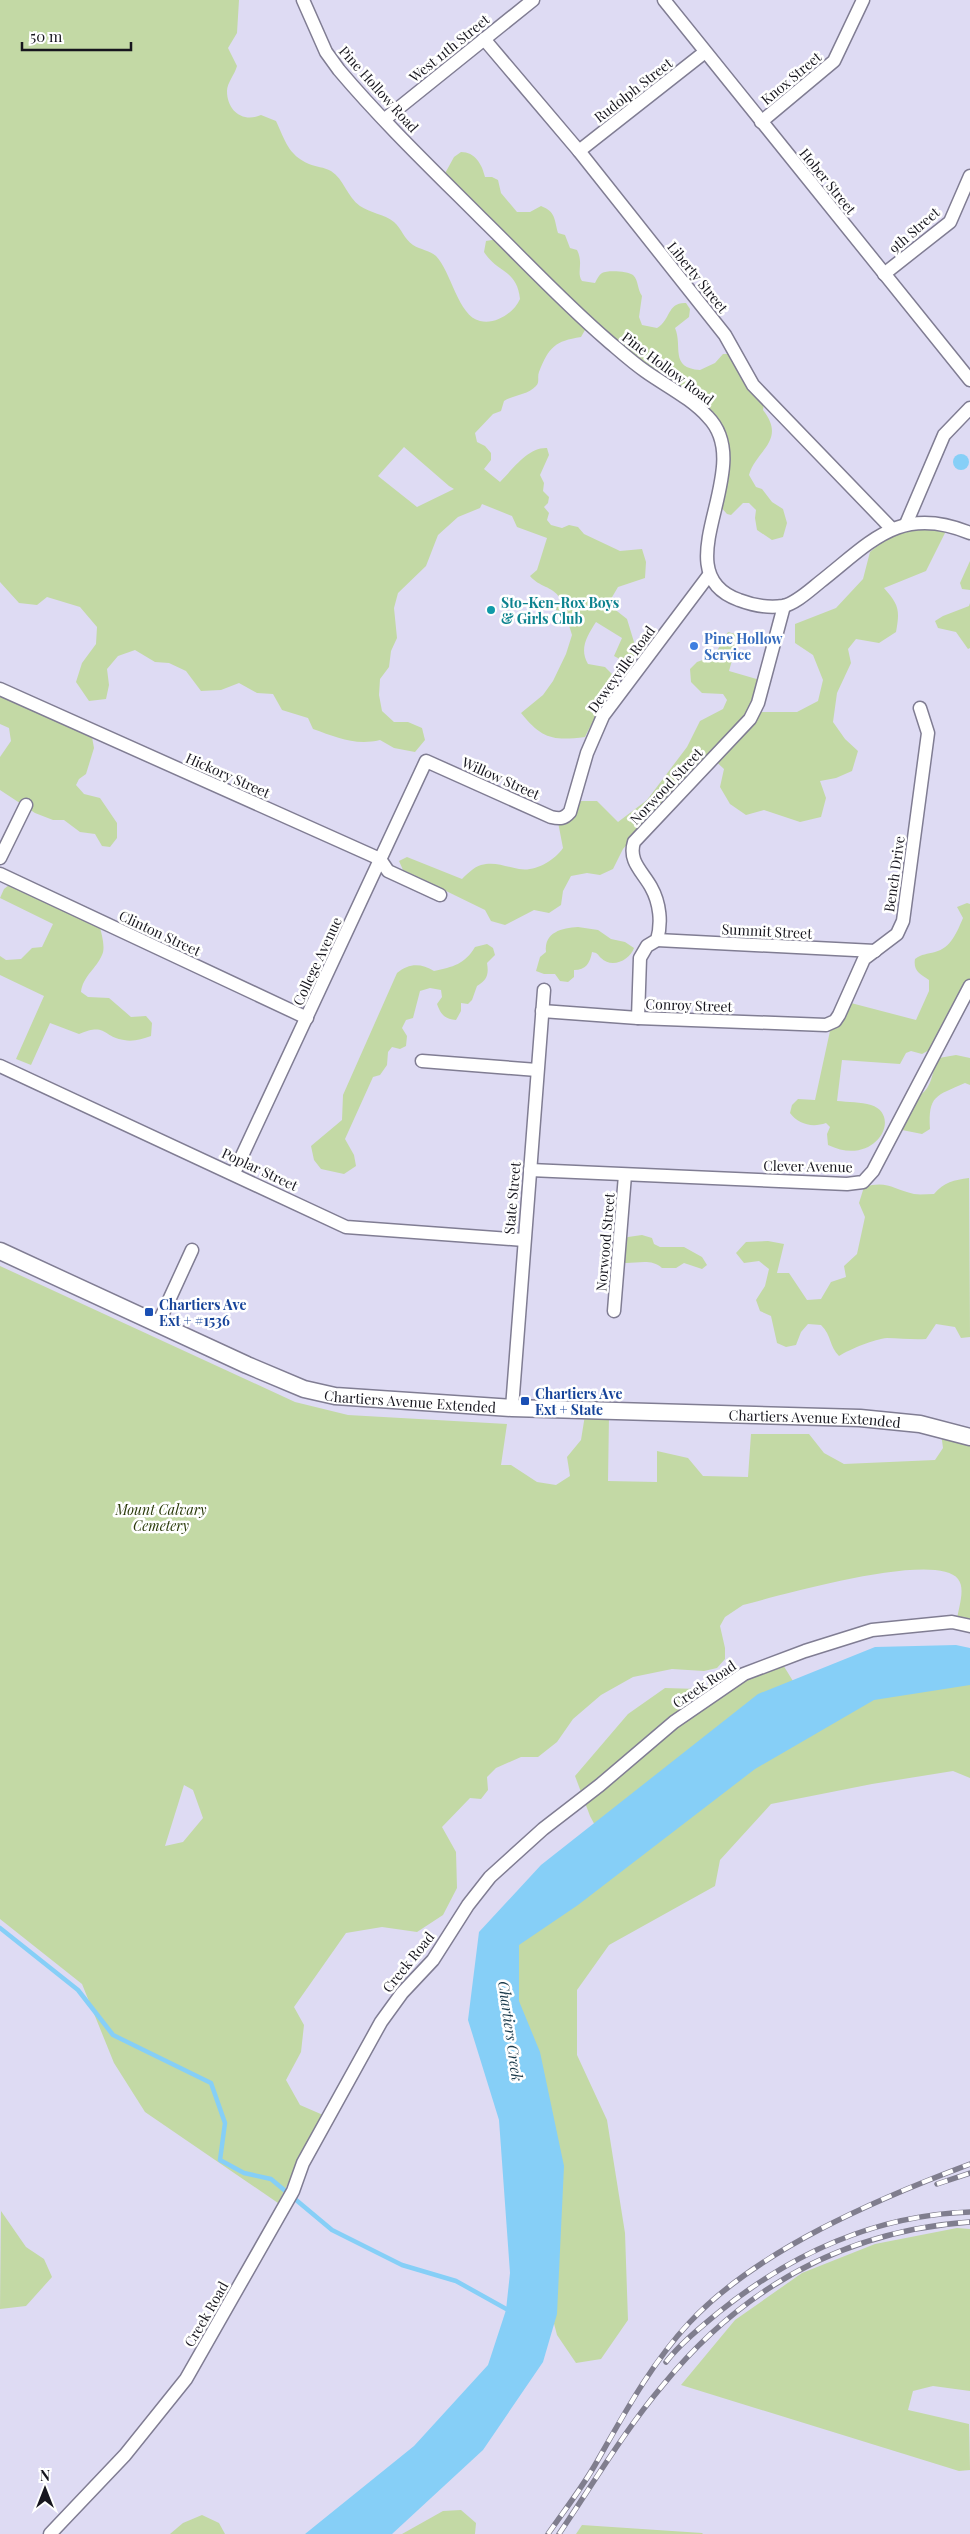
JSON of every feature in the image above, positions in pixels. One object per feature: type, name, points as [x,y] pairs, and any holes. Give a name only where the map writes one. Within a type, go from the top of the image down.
[{"type":"street","name":"Pine Hollow Road","points":[[303,0],[326,52],[353,86],[385,119],[531,268],[606,339],[644,370],[691,402],[711,420],[720,434],[724,452],[723,476],[707,547],[709,575]]},
{"type":"street","name":"West 11th Street","points":[[385,119],[533,0]]},
{"type":"street","name":"Hober Street","points":[[664,0],[970,380]]},
{"type":"street","name":"Knox Street","points":[[761,122],[834,61],[863,0]]},
{"type":"street","name":"Liberty Street","points":[[484,39],[578,151],[725,335],[753,385],[892,529]]},
{"type":"street","name":"Rudolph Street","points":[[578,151],[705,52]]},
{"type":"street","name":"9th Street","points":[[884,274],[950,222],[970,176]]},
{"type":"street","points":[[906,524],[944,435],[970,408]]},
{"type":"street","points":[[709,575],[716,586],[736,599],[757,605],[784,606],[810,590],[873,540],[892,529],[906,524],[940,524],[970,533]]},
{"type":"street","name":"Deweyville Road","points":[[565,817],[570,812],[587,753],[603,716],[709,575]]},
{"type":"street","name":"Norwood Street","points":[[657,940],[660,928],[659,908],[652,888],[634,863],[631,852],[634,842],[750,719],[758,703],[784,606]]},
{"type":"street","name":"Hickory Street","points":[[0,689],[380,859],[388,871],[440,895]]},
{"type":"street","name":"Bench Drive","points":[[835,1021],[840,1015],[864,959],[898,934],[903,921],[928,733],[920,708]]},
{"type":"street","name":"Willow Street","points":[[426,760],[551,817],[560,819],[565,817]]},
{"type":"street","name":"College Avenue","points":[[234,1173],[426,760]]},
{"type":"street","points":[[0,858],[26,805]]},
{"type":"street","name":"Clinton Street","points":[[0,874],[307,1018]]},
{"type":"street","points":[[638,1018],[640,958],[647,946],[657,940]]},
{"type":"street","name":"Summit Street","points":[[657,940],[875,951]]},
{"type":"street","name":"Clever Avenue","points":[[530,1170],[847,1184],[863,1182],[873,1171],[970,986]]},
{"type":"street","name":"State Street","points":[[512,1408],[544,990]]},
{"type":"street","name":"Conroy Street","points":[[542,1011],[638,1018],[826,1024],[835,1021]]},
{"type":"street","points":[[422,1061],[538,1070]]},
{"type":"street","name":"Poplar Street","points":[[0,1066],[346,1226],[524,1240]]},
{"type":"street","name":"Norwood Street","points":[[614,1311],[625,1175]]},
{"type":"street","points":[[158,1324],[192,1250]]},
{"type":"street","name":"Chartiers Avenue Extended","points":[[0,1251],[304,1389],[335,1396],[512,1408],[860,1418],[920,1424],[970,1437]]},
{"type":"street","name":"Creek Road","points":[[50,2534],[125,2455],[186,2380],[288,2200],[303,2163],[381,2022],[402,1993],[432,1960],[468,1904],[512,1855],[600,1785],[674,1722],[744,1674],[805,1651],[872,1630],[952,1622],[970,1626]]},
{"type":"green space","points":[[0,0],[239,0],[237,33],[228,48],[237,66],[227,91],[230,104],[237,114],[248,117],[261,115],[276,121],[285,141],[296,156],[309,164],[331,171],[360,206],[390,219],[397,225],[410,243],[436,256],[460,302],[472,317],[486,322],[498,319],[509,313],[520,299],[518,289],[511,276],[489,259],[484,252],[486,241],[498,239],[585,324],[585,330],[581,337],[559,343],[550,351],[539,372],[538,383],[533,389],[504,401],[501,411],[493,414],[475,433],[477,442],[485,446],[491,453],[491,460],[484,469],[500,482],[527,455],[533,451],[547,448],[549,455],[540,475],[544,483],[543,491],[549,497],[548,503],[544,507],[549,513],[547,520],[551,525],[562,528],[569,525],[578,527],[584,534],[620,551],[642,549],[646,562],[645,578],[618,587],[608,604],[627,619],[634,642],[634,658],[625,662],[614,656],[622,638],[596,622],[585,643],[585,658],[588,664],[605,667],[615,677],[615,691],[585,737],[556,738],[542,733],[535,728],[521,713],[543,695],[553,681],[566,654],[572,635],[567,619],[556,610],[560,598],[553,591],[530,576],[537,570],[547,538],[517,527],[512,516],[482,504],[480,508],[458,517],[438,535],[426,566],[398,593],[394,608],[397,638],[391,651],[389,667],[380,679],[379,695],[382,711],[394,722],[408,722],[422,728],[425,740],[415,752],[394,748],[380,740],[371,742],[354,741],[338,738],[313,729],[308,718],[282,710],[273,694],[257,693],[239,683],[221,690],[201,691],[186,671],[169,663],[155,662],[135,650],[118,656],[107,669],[109,685],[106,699],[89,701],[76,682],[82,663],[96,644],[97,627],[80,607],[47,597],[37,605],[19,603],[0,582]],"holes":[[[404,447],[454,489],[417,507],[378,476]]]},
{"type":"green space","points":[[461,152],[474,156],[482,168],[485,177],[492,177],[498,180],[501,193],[517,212],[530,212],[541,206],[552,213],[558,233],[565,235],[570,248],[577,250],[580,259],[580,278],[582,281],[595,283],[601,274],[608,271],[633,275],[642,296],[639,317],[642,325],[657,328],[665,321],[675,305],[686,303],[690,309],[689,317],[675,328],[679,355],[684,365],[700,370],[715,363],[723,354],[732,354],[764,404],[763,410],[770,421],[771,438],[749,475],[756,487],[762,489],[772,502],[783,509],[787,523],[783,537],[772,540],[757,530],[756,510],[749,503],[743,503],[731,515],[727,514],[719,505],[723,480],[715,422],[634,361],[443,177],[454,157]]},
{"type":"green space","points":[[921,527],[946,531],[926,571],[884,588],[893,599],[897,608],[896,632],[879,643],[856,639],[848,649],[851,663],[837,693],[833,722],[845,739],[858,751],[852,771],[836,778],[820,781],[826,798],[821,817],[800,822],[764,810],[746,815],[730,804],[720,787],[724,769],[708,754],[623,849],[613,869],[600,875],[587,873],[571,876],[563,891],[561,905],[549,913],[534,910],[505,925],[491,921],[485,910],[403,870],[399,861],[407,857],[462,879],[476,867],[486,864],[519,869],[538,867],[555,857],[563,848],[557,817],[578,801],[597,801],[618,822],[647,800],[687,747],[700,721],[723,709],[727,700],[723,694],[702,693],[691,682],[690,669],[697,662],[714,656],[728,632],[739,635],[729,671],[760,680],[754,704],[761,712],[797,712],[818,701],[823,680],[813,655],[795,643],[795,624],[836,608],[863,579],[870,552],[893,533]]},
{"type":"green space","points":[[970,561],[970,590],[962,589],[960,583]]},
{"type":"green space","points":[[970,603],[970,648],[968,649],[956,632],[938,628],[935,621],[969,606]]},
{"type":"green space","points":[[0,694],[92,737],[94,748],[86,774],[79,779],[76,785],[84,794],[100,798],[117,823],[117,838],[110,847],[102,846],[95,834],[80,832],[64,820],[53,820],[35,813],[0,790],[0,757],[11,741],[9,728],[0,724]]},
{"type":"green space","points":[[9,885],[99,924],[103,940],[103,952],[84,981],[81,992],[88,997],[109,998],[131,1017],[146,1016],[152,1023],[151,1036],[127,1041],[100,1030],[94,1029],[79,1034],[50,1023],[31,1065],[16,1059],[44,996],[0,975],[0,956],[6,960],[21,959],[32,948],[42,947],[53,924],[0,898],[4,889]]},
{"type":"green space","points":[[967,903],[970,904],[970,980],[933,1048],[922,1054],[911,1051],[906,1053],[900,1064],[842,1060],[837,1101],[871,1105],[880,1111],[885,1119],[884,1128],[871,1145],[859,1150],[845,1150],[828,1145],[827,1134],[830,1127],[826,1123],[806,1124],[797,1120],[790,1113],[792,1105],[798,1099],[815,1100],[830,1031],[851,1003],[916,1020],[929,991],[929,980],[916,969],[915,959],[941,950],[949,943],[956,934],[963,918],[957,907]]},
{"type":"green space","points":[[578,927],[598,930],[611,939],[625,942],[634,948],[629,956],[615,963],[605,961],[592,952],[587,965],[582,969],[574,970],[574,977],[568,982],[560,981],[555,974],[544,974],[536,971],[540,957],[546,952],[546,945],[551,936],[560,930]]},
{"type":"green space","points":[[487,944],[493,948],[495,955],[487,963],[488,971],[486,977],[477,986],[472,1000],[468,1004],[461,1003],[461,1011],[456,1020],[449,1019],[440,1011],[437,1004],[442,997],[441,990],[430,988],[420,991],[413,1018],[406,1020],[402,1028],[407,1036],[406,1046],[400,1049],[392,1047],[388,1052],[387,1065],[380,1075],[373,1077],[345,1139],[354,1155],[356,1166],[344,1174],[321,1169],[314,1160],[311,1146],[342,1120],[343,1095],[397,973],[406,967],[415,965],[420,965],[434,971],[453,966],[463,961],[475,947]]},
{"type":"green space","points":[[956,1055],[970,1058],[970,1085],[965,1083],[936,1098],[931,1109],[930,1129],[922,1134],[902,1130],[916,1097],[922,1094],[929,1085],[939,1058]]},
{"type":"green space","points":[[969,1178],[970,1337],[961,1338],[955,1327],[936,1324],[926,1339],[887,1338],[849,1350],[839,1356],[821,1325],[808,1324],[801,1332],[796,1345],[786,1347],[777,1343],[771,1316],[760,1311],[756,1300],[765,1286],[769,1269],[759,1261],[744,1263],[736,1253],[746,1242],[768,1241],[784,1244],[777,1273],[789,1273],[807,1300],[821,1299],[831,1282],[846,1277],[844,1266],[857,1254],[865,1217],[859,1203],[864,1187],[879,1184],[914,1194],[934,1194],[950,1182]]},
{"type":"green space","points":[[642,1235],[652,1238],[654,1244],[660,1247],[684,1247],[702,1257],[707,1265],[702,1269],[684,1263],[676,1268],[662,1268],[648,1262],[623,1263],[622,1241],[628,1237]]},
{"type":"green space","name":"Mount Calvary Cemetery","points":[[0,1266],[295,1402],[348,1415],[507,1424],[501,1465],[511,1465],[537,1482],[556,1485],[570,1476],[567,1457],[581,1440],[585,1415],[609,1416],[608,1481],[657,1482],[657,1451],[688,1458],[703,1476],[748,1477],[751,1434],[809,1434],[824,1453],[844,1464],[935,1460],[943,1448],[941,1433],[970,1441],[970,1623],[957,1620],[961,1593],[960,1583],[958,1579],[944,1571],[890,1572],[821,1585],[743,1605],[725,1617],[720,1626],[725,1648],[725,1659],[717,1668],[704,1671],[672,1669],[633,1677],[601,1695],[573,1719],[557,1742],[538,1757],[521,1757],[496,1768],[487,1777],[488,1790],[481,1799],[470,1798],[442,1827],[456,1852],[457,1888],[443,1915],[417,1932],[382,1927],[346,1933],[294,2007],[304,2025],[301,2052],[286,2080],[300,2105],[323,2115],[278,2203],[145,2112],[114,2063],[82,1984],[0,1919]],"holes":[[[184,1785],[193,1790],[203,1818],[183,1842],[165,1846]]]},
{"type":"green space","points":[[777,1655],[807,1704],[970,1673],[970,1778],[953,1771],[872,1784],[771,1804],[720,1860],[715,1886],[609,1945],[577,1990],[577,2055],[607,2120],[625,2233],[628,2320],[601,2359],[576,2363],[557,2335],[545,2289],[508,1953],[608,1850],[590,1816],[575,1776],[628,1714],[665,1688],[698,1689]]},
{"type":"green space","points":[[1,2211],[26,2247],[44,2259],[52,2277],[26,2306],[0,2309]]},
{"type":"green space","points":[[957,2228],[970,2229],[970,2391],[933,2386],[913,2391],[908,2410],[969,2424],[970,2470],[959,2471],[681,2385],[735,2320],[802,2273],[875,2244]]},
{"type":"green space","points":[[461,2510],[476,2523],[475,2534],[402,2534],[443,2511]]},
{"type":"green space","points":[[202,2515],[219,2523],[225,2534],[170,2534],[183,2523]]},
{"type":"green space","points":[[582,2525],[702,2533],[703,2534],[576,2534]]},
{"type":"water","points":[[958,454],[964,454],[969,459],[967,468],[958,470],[953,465],[953,459]]},
{"type":"water","name":"Chartiers Creek","points":[[956,1645],[970,1648],[970,1685],[874,1700],[755,1769],[578,1905],[519,1945],[519,2001],[540,2052],[564,2166],[557,2314],[543,2362],[483,2450],[392,2534],[305,2534],[414,2446],[488,2365],[506,2310],[510,2273],[499,2120],[468,2020],[479,1932],[541,1865],[758,1694],[875,1647]]},
{"type":"waterway","points":[[0,1928],[78,1990],[113,2035],[211,2083],[225,2123],[220,2160],[244,2173],[271,2179],[332,2230],[402,2265],[456,2281],[510,2311]]},
{"type":"railway","points":[[548,2534],[590,2474],[638,2391],[662,2356],[689,2323],[717,2297],[749,2272],[820,2229],[896,2193],[970,2164]]},
{"type":"railway","points":[[937,2184],[970,2173]]},
{"type":"railway","points":[[666,2362],[684,2342],[719,2312],[775,2272],[805,2256],[836,2241],[901,2221],[935,2215],[970,2212]]},
{"type":"railway","points":[[559,2534],[622,2439],[663,2385],[694,2350],[727,2319],[762,2293],[799,2270],[839,2252],[880,2237],[924,2228],[970,2222]]},
{"type":"place","name":"Sto-Ken-Rox Boys & Girls Club","points":[[491,610]]},
{"type":"place","name":"Pine Hollow Service","points":[[694,646]]},
{"type":"place","name":"Chartiers Ave Ext + #1536","points":[[149,1312]]},
{"type":"place","name":"Chartiers Ave Ext + State","points":[[525,1401]]}]
